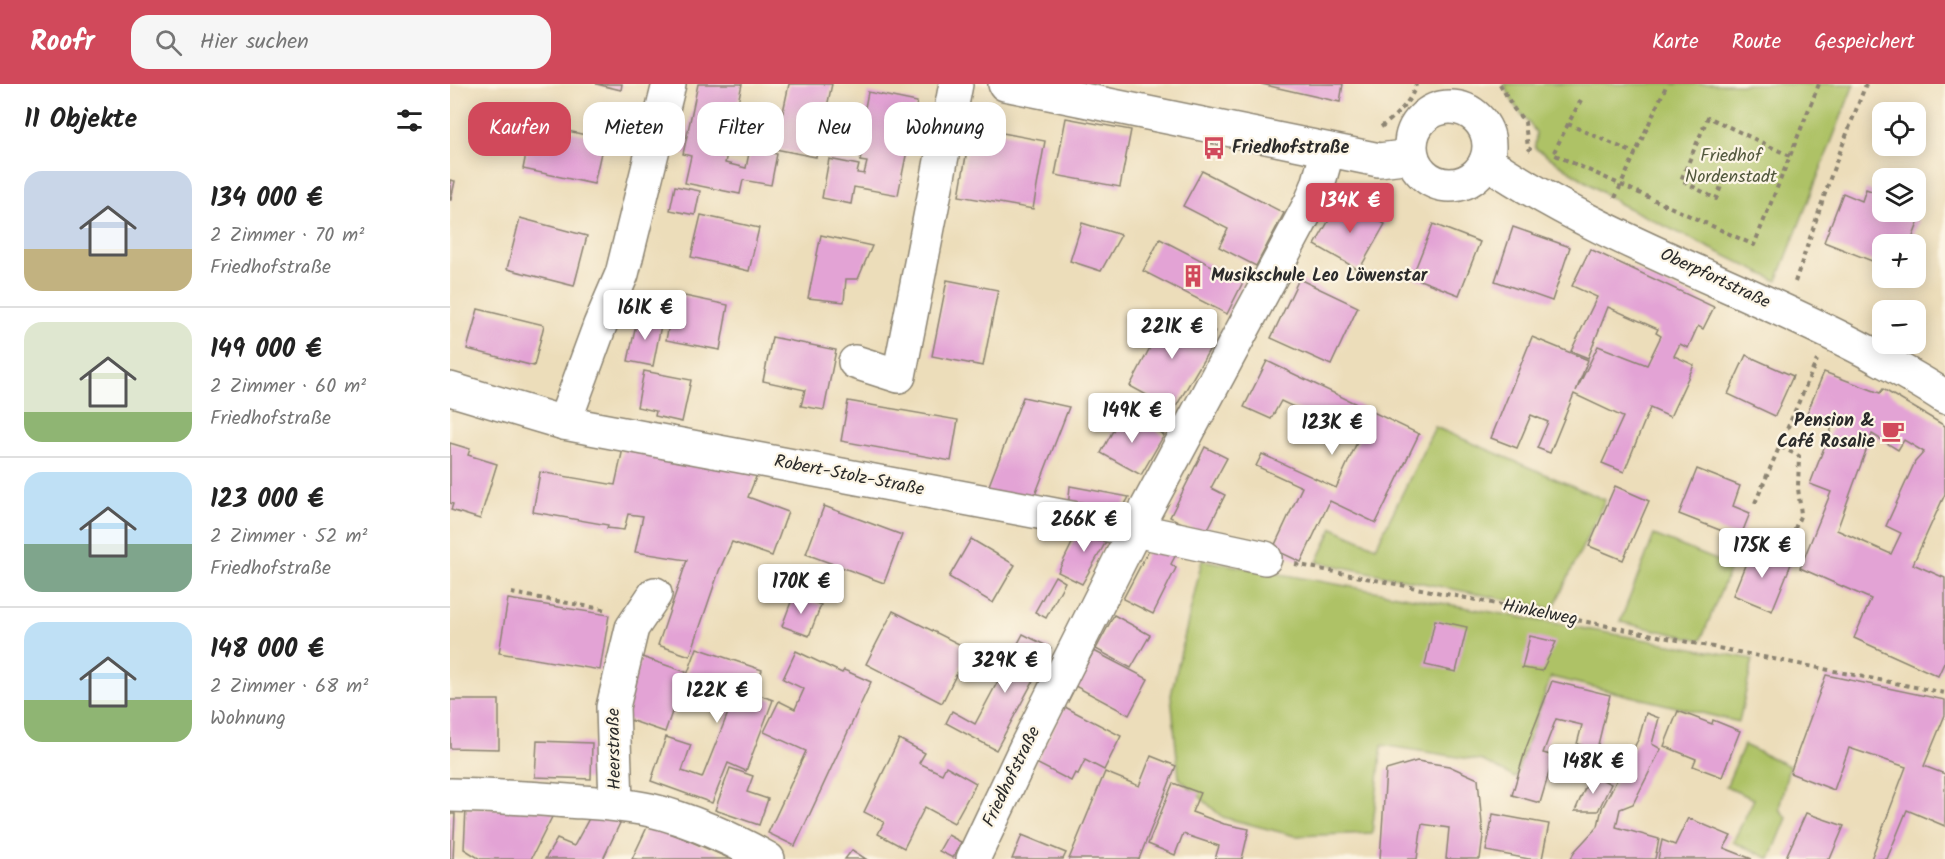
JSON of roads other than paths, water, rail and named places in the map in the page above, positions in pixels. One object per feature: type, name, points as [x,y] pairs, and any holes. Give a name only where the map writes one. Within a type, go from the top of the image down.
[{"type":"street","points":[[564,423],[600,325],[622,274],[669,84]]},
{"type":"street","points":[[855,362],[899,376],[956,84]]},
{"type":"street","points":[[1005,84],[1379,160],[1412,156]]},
{"type":"street","points":[[1452,96],[1483,125],[1489,141],[1486,161],[1481,171],[1472,179],[1461,184],[1447,186],[1426,178],[1415,165],[1411,141],[1420,120],[1452,96]]},
{"type":"street","name":"Friedhofstraße","points":[[973,859],[1026,747],[1135,530],[1311,202],[1328,150]]},
{"type":"street","name":"Oberpfortstraße","points":[[1486,161],[1523,185],[1602,227],[1829,332],[1901,370],[1945,397]]},
{"type":"street","name":"Robert-Stolz-Straße","points":[[450,389],[564,423],[1135,530]]},
{"type":"street","points":[[1135,530],[1265,558]]},
{"type":"street","name":"Heerstraße","points":[[616,804],[613,707],[632,628],[648,605]]},
{"type":"street","name":"Heerstraße","points":[[450,795],[507,796],[616,804],[651,810],[685,821],[753,850],[768,859]]},
{"type":"place","name":"Friedhofstraße","points":[[1214,148]]},
{"type":"place","name":"Musikschule Leo Löwenstar","points":[[1193,276]]},
{"type":"place","name":"Pension & Café Rosalie","points":[[1893,431]]},
{"type":"park label","name":"Friedhof Nordenstadt","points":[[1731,166]]}]
